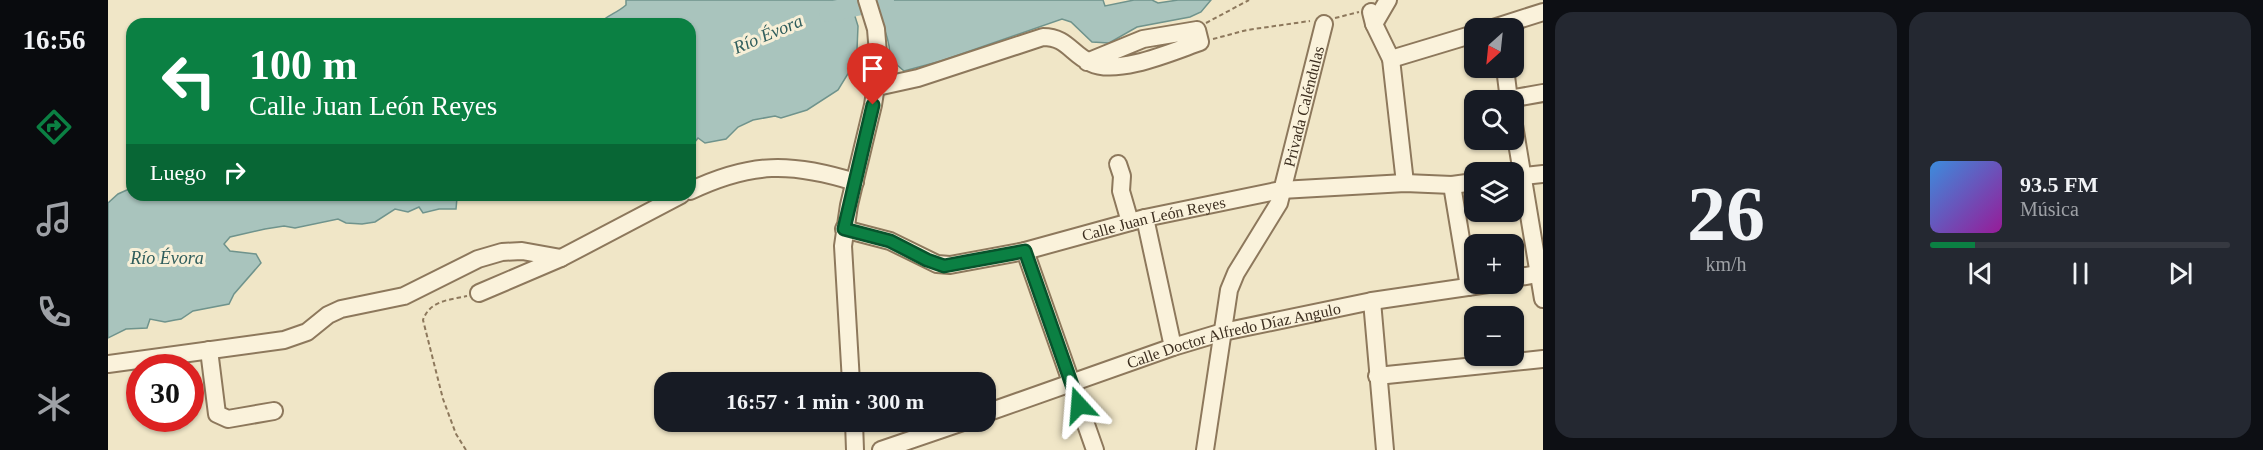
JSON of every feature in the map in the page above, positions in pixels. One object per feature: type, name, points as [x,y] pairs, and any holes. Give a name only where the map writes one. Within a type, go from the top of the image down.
[{"type":"street","points":[[850,372],[842,265],[844,229],[877,87],[879,51],[876,29],[867,0]]},
{"type":"street","points":[[1388,0],[1371,15],[1391,59],[1405,183]]},
{"type":"street","points":[[1524,19],[1543,12]]},
{"type":"street","name":"Privada Caléndulas","points":[[1205,450],[1229,290],[1236,273],[1279,203],[1329,21]]},
{"type":"street","points":[[877,87],[918,78],[1043,37],[1058,39],[1087,62],[1101,67],[1149,59],[1199,36]]},
{"type":"street","points":[[1391,59],[1464,37]]},
{"type":"street","points":[[1524,97],[1543,93]]},
{"type":"street","points":[[1118,164],[1122,176],[1121,192],[1138,220],[1173,347]]},
{"type":"street","points":[[696,187],[728,174],[769,167],[828,173],[855,182]]},
{"type":"street","points":[[1524,176],[1543,174]]},
{"type":"street","name":"Calle Juan León Reyes","points":[[844,229],[890,241],[944,266],[1025,251],[1138,220],[1281,190],[1405,183],[1464,183]]},
{"type":"street","points":[[1452,185],[1464,257]]},
{"type":"street","points":[[479,293],[561,258],[670,201]]},
{"type":"street","points":[[1524,202],[1541,273],[1543,299]]},
{"type":"street","points":[[108,364],[284,340],[307,332],[328,315],[341,309],[404,297],[478,260],[501,252],[522,250],[561,258]]},
{"type":"street","points":[[1025,251],[1095,450]]},
{"type":"street","points":[[1524,276],[1541,273]]},
{"type":"street","name":"Calle Doctor Alfredo Díaz Angulo","points":[[996,409],[1173,347],[1223,332],[1372,301],[1464,288]]},
{"type":"street","points":[[1372,301],[1385,450]]},
{"type":"street","points":[[209,351],[217,414],[228,419],[274,411]]},
{"type":"street","points":[[1377,376],[1543,359]]},
{"type":"street","points":[[854,432],[855,450]]},
{"type":"street","points":[[881,450],[934,432]]},
{"type":"path","points":[[1199,36],[1215,17],[1248,0]]},
{"type":"path","points":[[1199,36],[1306,20],[1329,21],[1371,15]]},
{"type":"path","points":[[466,450],[456,434],[443,399],[423,320],[427,311],[435,303],[479,293]]},
{"type":"water","name":"Río Évora","points":[[626,0],[850,0],[858,26],[854,64],[838,90],[807,110],[781,118],[775,116],[753,120],[738,127],[726,139],[705,143],[698,138],[696,140],[696,18],[606,18],[626,5]]},
{"type":"water","points":[[874,0],[1103,0],[1105,6],[1134,0],[1152,0],[1158,3],[1178,0],[1211,0],[1201,12],[1190,17],[1137,27],[1109,43],[1092,42],[1071,22],[1062,19],[941,61],[904,71],[889,58],[887,37]]},
{"type":"water","name":"Río Évora","points":[[126,190],[126,201],[457,201],[456,209],[439,209],[423,213],[419,207],[408,212],[395,209],[375,222],[346,223],[338,219],[295,228],[284,226],[265,229],[230,237],[224,244],[230,251],[256,254],[261,263],[234,294],[229,304],[193,311],[181,319],[165,322],[150,319],[147,328],[126,329],[108,338],[108,203]]},
{"type":"waterway","name":"Río Évora","points":[[829,12],[884,0]]},
{"type":"route","points":[[873,105],[844,229],[900,244],[927,260],[944,266],[1025,251],[1079,405]]}]
